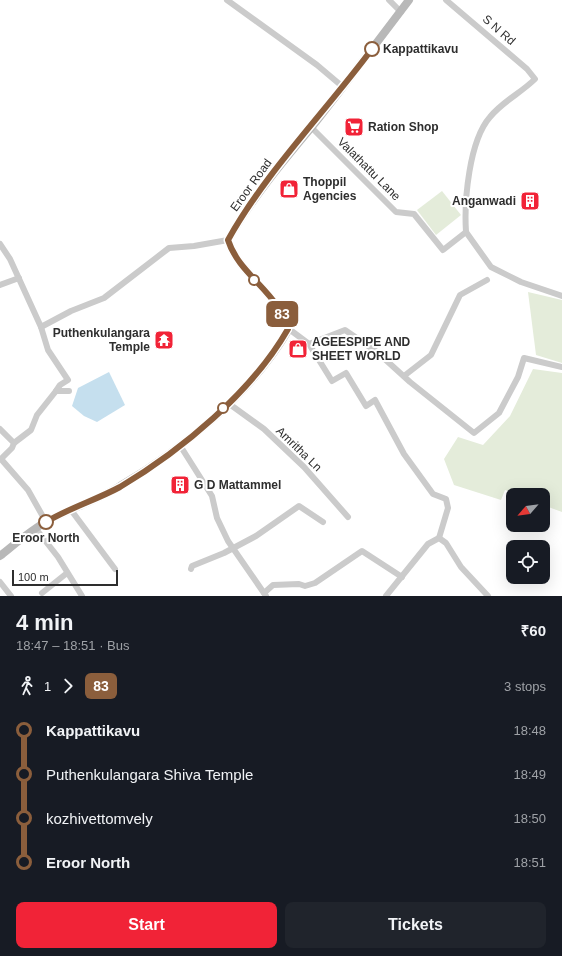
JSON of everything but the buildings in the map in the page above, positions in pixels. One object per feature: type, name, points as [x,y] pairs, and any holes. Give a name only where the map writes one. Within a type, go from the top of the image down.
[{"type":"main road","name":"Eroor Road","points":[[228,240],[242,217],[344,87],[409,0]]},
{"type":"main road","points":[[0,556],[46,522],[119,487],[180,447],[257,376],[278,347],[288,329],[277,306],[239,263],[231,250],[228,240]]},
{"type":"street","points":[[227,0],[317,65],[344,87]]},
{"type":"street","points":[[389,0],[401,12]]},
{"type":"street","name":"S N Rd","points":[[446,0],[527,69],[535,79],[507,100],[489,118],[481,134],[473,153],[467,192],[466,232]]},
{"type":"street","name":"Valathattu Lane","points":[[311,128],[396,212],[414,214],[443,250],[466,232]]},
{"type":"street","points":[[466,232],[491,267],[521,282],[562,296]]},
{"type":"street","points":[[41,327],[71,311],[104,298],[170,248],[228,240]]},
{"type":"street","points":[[0,244],[10,259],[41,327],[48,350],[68,380],[60,385],[37,415],[31,430],[14,443],[12,448],[1,459],[28,490],[46,522]]},
{"type":"street","points":[[0,285],[18,278]]},
{"type":"street","points":[[404,376],[431,355],[460,295],[487,280]]},
{"type":"street","points":[[288,329],[309,344],[332,381],[346,373],[366,406],[375,400],[404,454],[433,494],[446,499],[448,508],[439,538],[428,544],[417,560],[386,596]]},
{"type":"street","points":[[309,344],[345,330],[378,352],[404,376],[474,433],[499,413],[518,377],[524,358],[562,367]]},
{"type":"street","points":[[56,391],[69,391]]},
{"type":"street","name":"Amritha Ln","points":[[227,405],[264,429],[304,467],[348,517]]},
{"type":"street","points":[[0,429],[14,443]]},
{"type":"street","points":[[180,447],[212,496],[217,518],[232,547],[265,594],[273,585],[299,584],[305,586],[315,582],[362,551],[402,576]]},
{"type":"street","points":[[191,569],[192,566],[256,536],[299,506],[323,522]]},
{"type":"street","points":[[71,510],[115,569]]},
{"type":"street","points":[[36,529],[46,540],[67,573],[78,595]]},
{"type":"street","points":[[439,538],[446,543],[461,567],[488,596]]},
{"type":"street","points":[[42,593],[67,573]]},
{"type":"street","points":[[0,582],[11,596]]},
{"type":"green space","points":[[442,191],[461,215],[436,235],[417,210]]},
{"type":"green space","points":[[528,292],[562,300],[562,363],[536,355]]},
{"type":"green space","points":[[533,369],[562,373],[562,512],[550,508],[550,488],[506,488],[501,500],[454,485],[444,459],[458,437],[483,445],[510,416]]},
{"type":"water","points":[[109,372],[125,405],[97,422],[84,416],[72,406],[78,388]]},
{"type":"bus line","name":"83","points":[[46,522],[119,487],[180,447],[257,376],[278,347],[288,329],[283,316],[277,306],[239,263],[231,250],[228,240],[242,217],[284,161],[354,74],[372,49]]},
{"type":"place","name":"Kappattikavu","points":[[372,49]]},
{"type":"place","name":"Ration Shop","points":[[354,127]]},
{"type":"place","name":"Thoppil Agencies","points":[[289,189]]},
{"type":"place","name":"Anganwadi","points":[[530,201]]},
{"type":"place","name":"Puthenkulangara Temple","points":[[164,340]]},
{"type":"place","name":"AGEESPIPE AND SHEET WORLD","points":[[298,349]]},
{"type":"place","name":"G D Mattammel","points":[[180,485]]},
{"type":"place","name":"Eroor North","points":[[46,522]]}]
